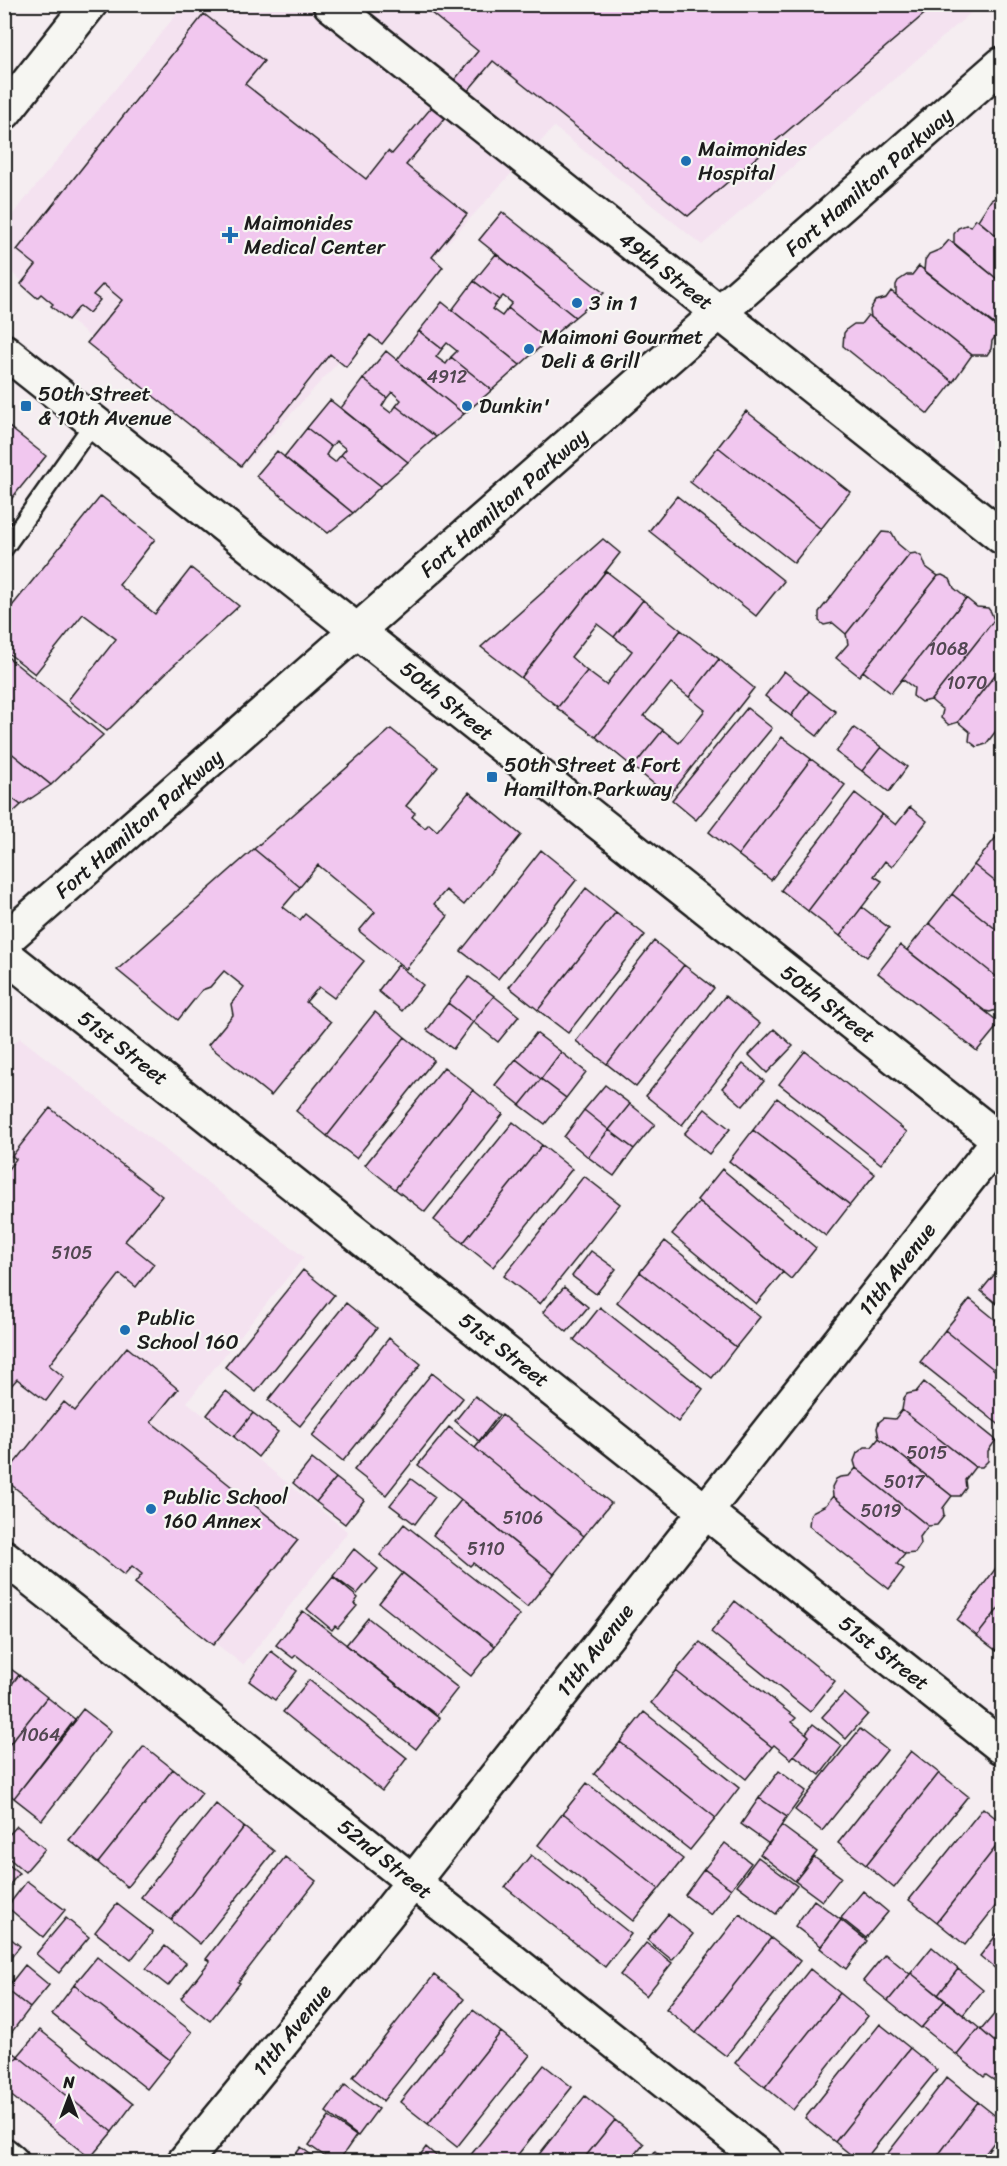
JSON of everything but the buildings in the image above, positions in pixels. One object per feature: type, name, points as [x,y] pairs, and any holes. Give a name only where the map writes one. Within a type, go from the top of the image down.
[{"type":"street","points":[[4,113],[90,4]]},
{"type":"street","name":"49th Street","points":[[330,4],[1002,537]]},
{"type":"street","name":"Fort Hamilton Parkway","points":[[4,941],[1002,64]]},
{"type":"street","name":"50th Street","points":[[4,351],[1002,1139]]},
{"type":"street","name":"51st Street","points":[[4,954],[1002,1747]]},
{"type":"street","name":"11th Avenue","points":[[184,2162],[413,1881],[705,1510],[1002,1139]]},
{"type":"street","name":"52nd Street","points":[[4,1557],[766,2162]]},
{"type":"street","points":[[4,2156],[12,2162]]},
{"type":"lane","points":[[4,549],[94,422]]},
{"type":"shaded area","name":"Maimonides Medical Center","points":[[184,5],[980,5],[702,245],[554,127],[245,464],[5,267],[4,225]]},
{"type":"shaded area","name":"Public School 160","points":[[20,1038],[304,1257],[187,1402],[348,1532],[243,1665],[5,1476],[4,1052]]},
{"type":"place","name":"Maimonides Hospital","points":[[686,161]]},
{"type":"place","name":"Maimonides Medical Center","points":[[230,235]]},
{"type":"place","name":"3 in 1","points":[[577,303]]},
{"type":"place","name":"Maimoni Gourmet Deli & Grill","points":[[529,349]]},
{"type":"place","name":"50th Street & 10th Avenue","points":[[26,406]]},
{"type":"place","name":"Dunkin'","points":[[467,406]]},
{"type":"place","name":"50th Street & Fort Hamilton Parkway","points":[[492,777]]},
{"type":"place","name":"Public School 160","points":[[125,1330]]},
{"type":"place","name":"Public School 160 Annex","points":[[151,1509]]}]
